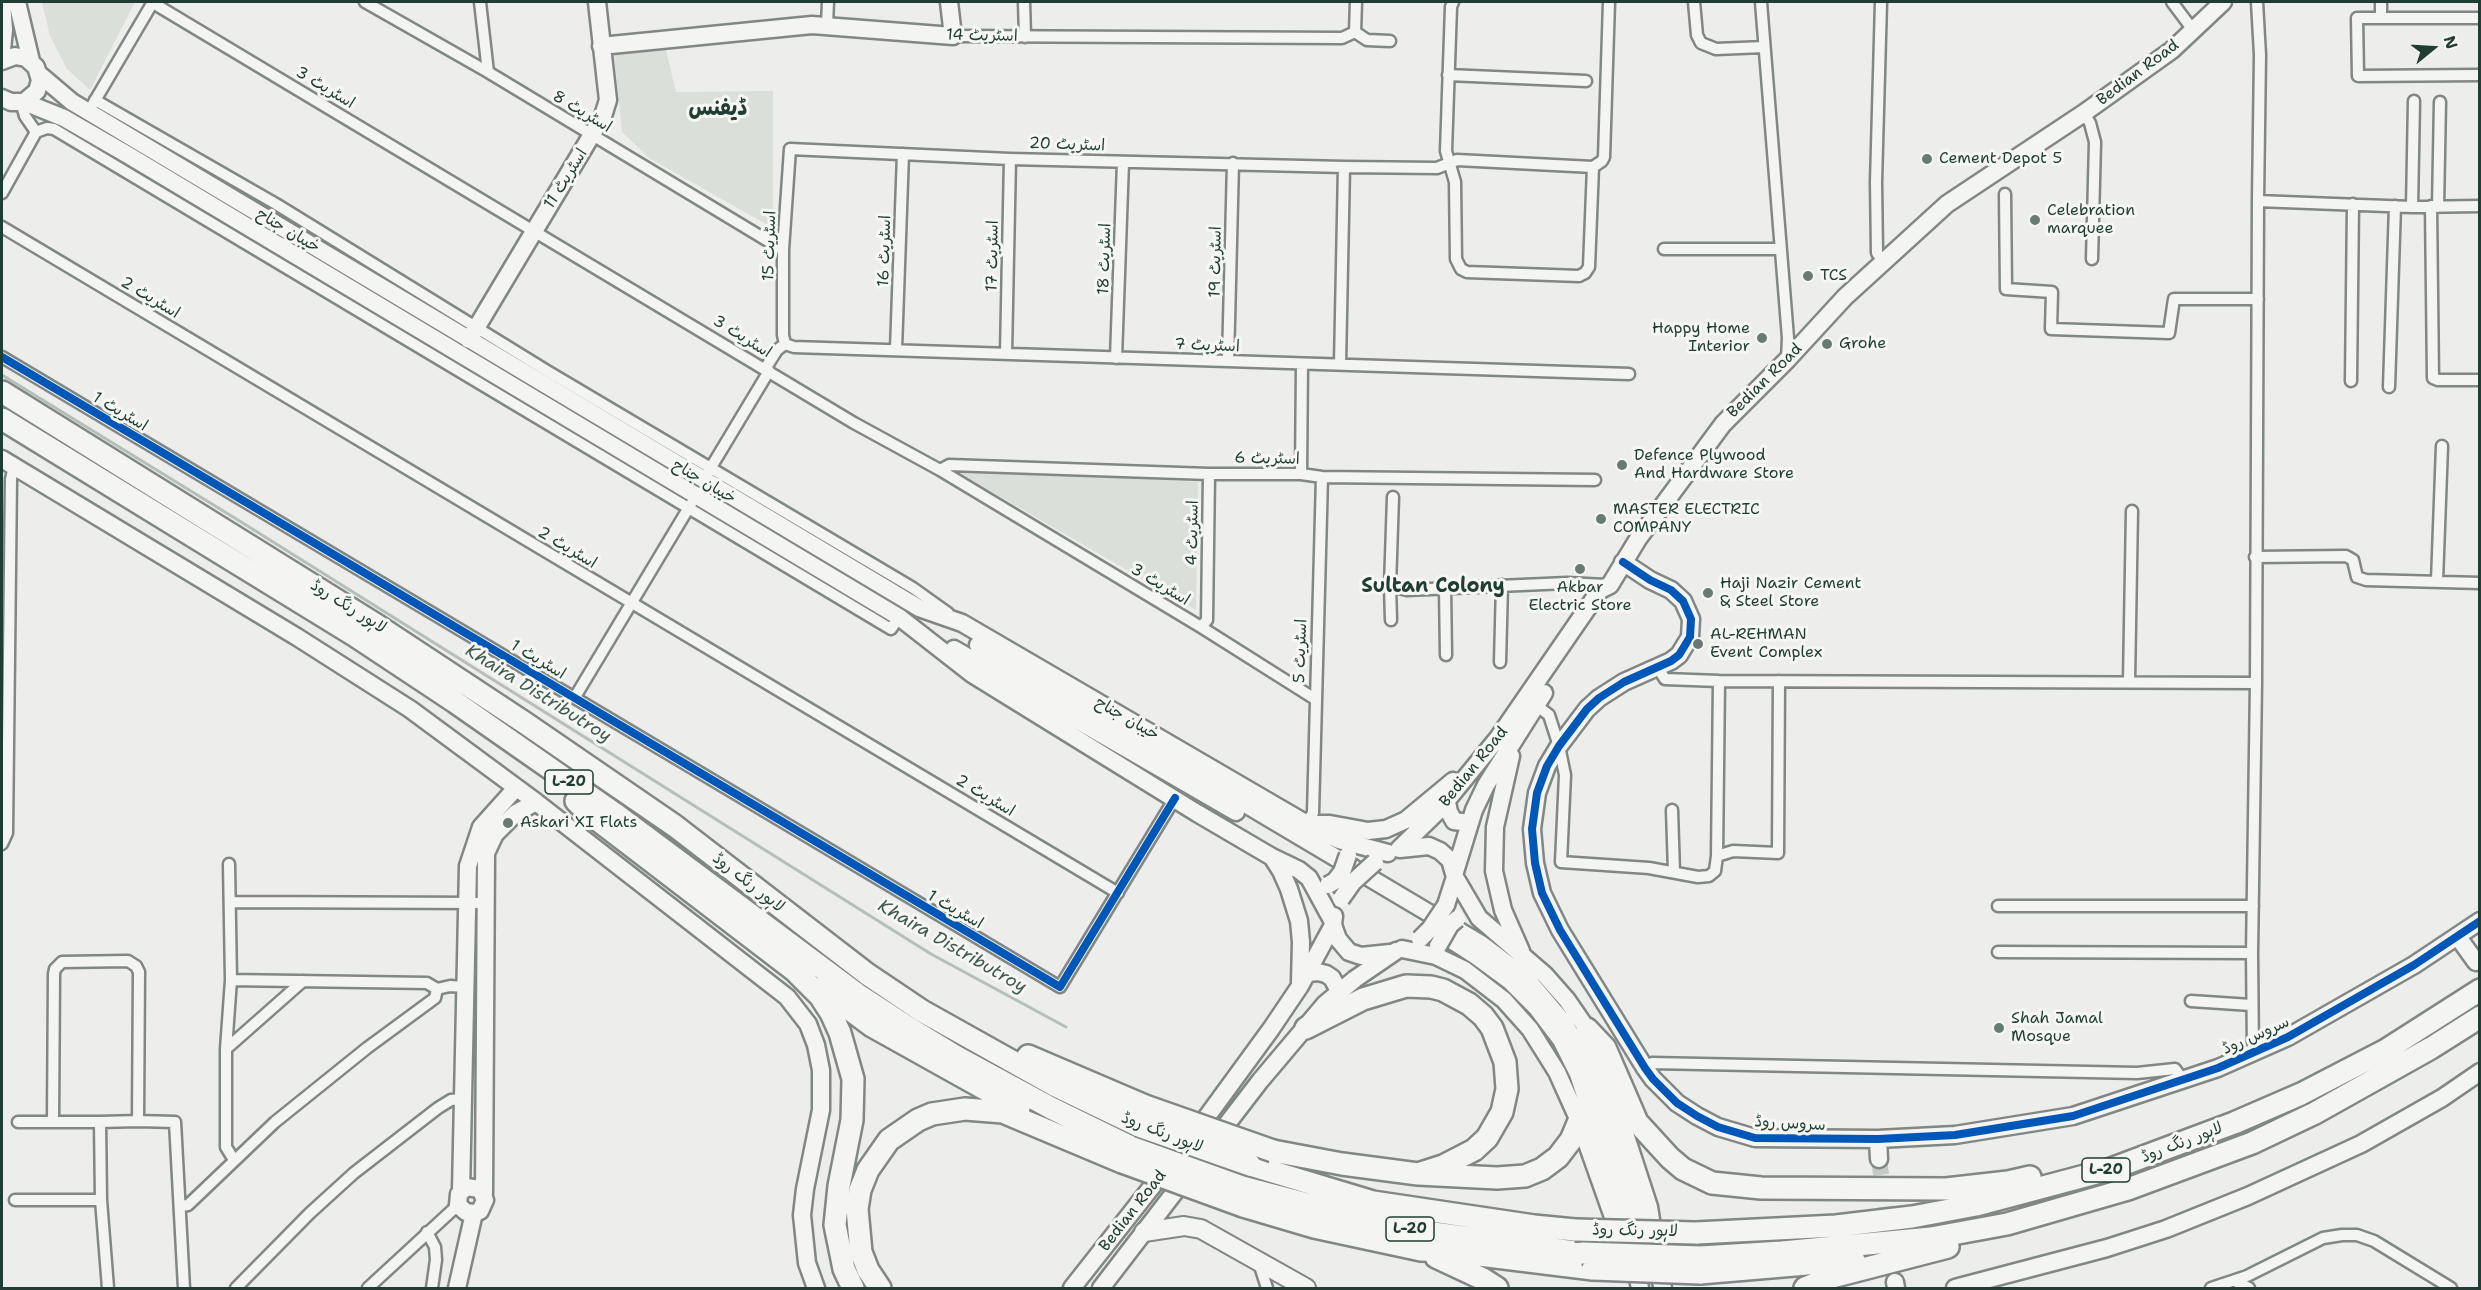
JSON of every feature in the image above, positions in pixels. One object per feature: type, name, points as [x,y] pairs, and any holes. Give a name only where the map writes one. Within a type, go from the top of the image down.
[{"type":"highway","name":"لاہور رنگ روڈ","points":[[2,392],[378,626],[525,723],[675,826],[867,974],[943,1024],[1056,1086],[1142,1116],[1250,1165],[1373,1202],[1575,1230],[1696,1233],[1836,1226],[1912,1217],[1976,1205],[2058,1184],[2152,1154],[2234,1123],[2301,1094],[2386,1050],[2480,990]]},
{"type":"highway","name":"لاہور رنگ روڈ","points":[[2,419],[354,635],[525,749],[857,994],[957,1058],[1128,1155],[1243,1196],[1588,1261],[1701,1265],[1782,1252],[1931,1238],[2007,1224],[2128,1189],[2252,1143],[2373,1081],[2480,1017]]},
{"type":"highway","points":[[525,749],[587,812],[795,971],[825,990],[872,1026],[1020,1109],[1063,1136]]},
{"type":"highway","points":[[795,971],[820,996],[831,1013],[840,1033],[853,1078],[852,1120],[839,1186],[835,1225],[844,1269],[853,1288]]},
{"type":"highway","points":[[1306,1028],[1363,999],[1406,986],[1443,990],[1469,1004],[1483,1016],[1495,1035],[1505,1062],[1507,1089],[1502,1112],[1487,1138],[1474,1150],[1443,1166],[1419,1174]]},
{"type":"highway","points":[[1587,1029],[1605,1048],[1637,1122],[1670,1158],[1696,1177],[1712,1183],[1727,1186],[1871,1190],[1946,1189],[2008,1182],[2090,1163],[2152,1154]]},
{"type":"highway","points":[[880,1288],[868,1270],[861,1252],[856,1209],[860,1190],[867,1170],[889,1140],[918,1120],[932,1114],[965,1109],[1003,1112],[1063,1136],[1128,1155]]},
{"type":"highway","points":[[1142,1116],[1273,1151],[1342,1164],[1419,1174],[1497,1178],[1533,1174],[1549,1165],[1565,1150],[1579,1121]]},
{"type":"highway","points":[[1243,1196],[1314,1227],[1421,1250],[1588,1261]]},
{"type":"highway","points":[[1805,1288],[1832,1276],[1974,1241],[2007,1224]]},
{"type":"highway","points":[[1421,1250],[1497,1288]]},
{"type":"highway","points":[[1701,1265],[1891,1260]]},
{"type":"main road","points":[[2,2],[4,30],[2,50]]},
{"type":"main road","points":[[11,101],[37,91],[35,68],[17,2]]},
{"type":"main road","name":"اسٹریٹ 11","points":[[473,334],[603,116],[608,100],[597,2]]},
{"type":"main road","points":[[949,2],[953,36]]},
{"type":"main road","name":"Bedian Road","points":[[1387,855],[1447,802],[1466,776],[1532,701],[1600,590],[1610,585],[1623,562],[1682,477],[1723,424],[1787,360],[1845,297],[1947,204],[2084,113],[2172,50],[2223,2]]},
{"type":"main road","name":"اسٹریٹ 14","points":[[601,46],[812,25],[953,36]]},
{"type":"main road","points":[[2,61],[15,56],[35,68]]},
{"type":"main road","name":"خیبان جناح","points":[[35,68],[66,97],[92,106],[473,334],[700,488],[899,617],[972,674],[1272,857],[1291,864],[1309,878],[1333,924]]},
{"type":"main road","name":"خیبان جناح","points":[[11,101],[64,118],[700,488],[919,608],[962,623],[1309,826],[1339,840],[1387,855]]},
{"type":"main road","points":[[8,463],[297,637],[410,709],[536,802],[787,997],[808,1024],[821,1070],[821,1110],[802,1215],[807,1263],[816,1288]]},
{"type":"main road","name":"سروس روڈ","points":[[1623,562],[1676,594],[1688,609],[1691,628],[1686,646],[1679,655],[1624,682],[1599,698],[1587,709],[1559,746],[1542,777],[1533,812],[1533,846],[1538,880],[1560,930],[1645,1068],[1664,1091],[1688,1111],[1731,1132],[1755,1138],[1878,1138],[1955,1135],[2046,1122],[2103,1107],[2183,1080],[2289,1037],[2366,994],[2480,921]]},
{"type":"main road","points":[[919,608],[1033,679],[1481,944],[1526,978],[1564,1023],[1589,1067],[1664,1288]]},
{"type":"main road","points":[[899,617],[1328,865],[1476,956],[1516,987],[1550,1023],[1578,1074],[1624,1215],[1639,1288]]},
{"type":"main road","points":[[1532,701],[1515,738],[1486,785],[1470,823],[1455,874],[1446,905],[1435,923],[1420,939],[1399,950],[1374,955],[1353,954],[1341,943],[1333,924],[1341,899],[1359,875],[1387,855],[1419,845],[1434,848],[1450,860],[1455,874],[1475,914],[1491,931],[1522,954],[1558,989],[1587,1029],[1606,1075],[1649,1207],[1664,1288]]},
{"type":"main road","points":[[1515,738],[1497,812],[1493,843],[1494,871],[1503,910],[1522,954]]},
{"type":"main road","points":[[1309,826],[1330,824],[1368,831],[1386,829],[1406,820],[1453,781],[1466,776]]},
{"type":"main road","points":[[448,1288],[465,1205],[462,1099],[465,901],[468,866],[481,827],[516,788]]},
{"type":"main road","points":[[465,1205],[484,1206],[486,853],[495,834],[516,813],[536,802]]},
{"type":"main road","points":[[1447,802],[1454,820],[1470,823]]},
{"type":"main road","points":[[1309,826],[1316,835],[1343,848],[1348,855],[1342,872],[1334,882],[1328,885],[1316,878],[1309,878]]},
{"type":"main road","points":[[1272,857],[1289,889],[1299,921],[1304,979],[1318,972],[1326,974],[1332,978],[1340,991]]},
{"type":"main road","points":[[1493,991],[1492,984],[1485,978],[1440,951],[1438,946],[1450,925],[1457,919],[1464,919],[1494,940],[1508,943]]},
{"type":"main road","name":"Bedian Road","points":[[1072,1288],[1206,1118],[1304,979],[1324,937],[1333,924]]},
{"type":"main road","points":[[2458,937],[2476,962]]},
{"type":"main road","points":[[1399,950],[1436,956],[1465,970],[1493,991],[1517,1014],[1540,1043],[1557,1072],[1579,1121],[1639,1288]]},
{"type":"main road","name":"Bedian Road","points":[[1101,1288],[1260,1081],[1325,1004],[1399,950]]},
{"type":"main road","points":[[1955,1288],[2107,1248],[2166,1229],[2248,1196],[2361,1144],[2432,1104],[2480,1072]]},
{"type":"main road","points":[[1878,1138],[1879,1159]]},
{"type":"main road","points":[[457,1288],[466,1187],[473,1186],[484,1194]]},
{"type":"main road","points":[[1144,1232],[1184,1226],[1201,1229],[1258,1262],[1287,1282],[1306,1288]]},
{"type":"street","points":[[92,106],[153,2]]},
{"type":"street","name":"اسٹریٹ 3","points":[[153,2],[854,423],[940,470],[1201,627],[1315,699]]},
{"type":"street","name":"اسٹریٹ 8","points":[[367,2],[488,72],[783,250]]},
{"type":"street","points":[[480,2],[488,72]]},
{"type":"street","points":[[828,2],[828,25]]},
{"type":"street","points":[[1024,2],[1025,37]]},
{"type":"street","points":[[1356,2],[1356,29],[1367,40],[1390,41]]},
{"type":"street","points":[[1453,2],[1446,151],[1455,182],[1456,259],[1461,269],[1467,273],[1579,276],[1589,267],[1593,167],[1599,164],[1604,157],[1609,2]]},
{"type":"street","points":[[1694,2],[1696,27],[1701,43],[1716,49],[1764,47]]},
{"type":"street","points":[[1761,2],[1788,338],[1787,360]]},
{"type":"street","points":[[1881,2],[1876,182],[1877,253],[1883,261]]},
{"type":"street","points":[[2172,2],[2193,30]]},
{"type":"street","points":[[2253,1053],[2251,1005],[2256,683],[2254,557],[2260,55],[2257,2]]},
{"type":"street","points":[[2381,2],[2381,18]]},
{"type":"street","points":[[2480,18],[2357,18],[2358,76],[2480,75]]},
{"type":"street","name":"اسٹریٹ 14","points":[[953,36],[1342,38],[1356,29]]},
{"type":"street","points":[[1448,75],[1586,81]]},
{"type":"street","points":[[11,101],[36,132]]},
{"type":"street","points":[[2412,207],[2414,101]]},
{"type":"street","points":[[2440,102],[2435,207],[2433,378],[2480,380]]},
{"type":"street","points":[[2084,113],[2090,123],[2095,142],[2092,259]]},
{"type":"street","points":[[2,193],[36,132],[47,128],[54,129],[700,488],[913,588],[962,623]]},
{"type":"street","name":"اسٹریٹ 20","points":[[790,149],[1010,159],[1344,167],[1437,168],[1457,160],[1593,167]]},
{"type":"street","name":"اسٹریٹ 15","points":[[785,344],[783,336],[783,250],[790,149]]},
{"type":"street","name":"اسٹریٹ 16","points":[[896,349],[903,154]]},
{"type":"street","name":"اسٹریٹ 17","points":[[1006,353],[1010,159]]},
{"type":"street","name":"اسٹریٹ 18","points":[[1116,358],[1123,162]]},
{"type":"street","name":"اسٹریٹ 19","points":[[1228,361],[1233,163]]},
{"type":"street","points":[[1340,364],[1344,167]]},
{"type":"street","points":[[2005,194],[2006,289],[2052,292],[2051,329],[2169,333],[2174,299],[2258,298]]},
{"type":"street","points":[[2258,201],[2412,207],[2480,206]]},
{"type":"street","points":[[2351,381],[2353,204]]},
{"type":"street","points":[[2390,387],[2395,206]]},
{"type":"street","name":"اسٹریٹ 2","points":[[2,227],[1118,893]]},
{"type":"street","points":[[1664,249],[1780,249]]},
{"type":"street","points":[[575,697],[700,488],[777,350],[785,344]]},
{"type":"street","name":"اسٹریٹ 7","points":[[785,344],[794,347],[1629,374]]},
{"type":"street","name":"اسٹریٹ 1","points":[[2,357],[1060,987],[1118,893]]},
{"type":"street","points":[[1301,474],[1302,364]]},
{"type":"street","points":[[2437,581],[2442,446]]},
{"type":"street","points":[[2,844],[7,834],[11,479],[8,463]]},
{"type":"street","name":"اسٹریٹ 6","points":[[940,470],[949,465],[1209,474],[1301,474],[1322,477],[1595,480]]},
{"type":"street","name":"اسٹریٹ 4","points":[[1201,627],[1207,620],[1209,474]]},
{"type":"street","name":"اسٹریٹ 5","points":[[1309,826],[1313,813],[1322,477]]},
{"type":"street","points":[[1391,620],[1393,497]]},
{"type":"street","points":[[2129,681],[2132,511]]},
{"type":"street","points":[[2254,557],[2346,556],[2353,560],[2357,577],[2366,580],[2480,583]]},
{"type":"street","points":[[1390,586],[1407,590],[1567,583],[1610,585]]},
{"type":"street","points":[[1500,662],[1502,585]]},
{"type":"street","points":[[1445,589],[1446,655]]},
{"type":"street","points":[[1658,667],[1665,679],[1719,681],[2256,683]]},
{"type":"street","points":[[1532,701],[1549,715],[1565,775],[1561,862],[1623,866],[1674,872],[1688,876],[1708,876],[1715,871],[1717,856],[1719,681]]},
{"type":"street","points":[[1717,856],[1733,851],[1778,853],[1779,681]]},
{"type":"street","points":[[1118,893],[1174,798]]},
{"type":"street","points":[[1672,810],[1674,872]]},
{"type":"street","points":[[230,864],[231,980],[226,1049],[226,1147],[228,1154],[234,1160]]},
{"type":"street","points":[[230,902],[465,901],[486,903]]},
{"type":"street","points":[[1998,906],[2253,906]]},
{"type":"street","points":[[1998,952],[2252,953]]},
{"type":"street","points":[[53,1122],[55,969],[62,962],[87,961],[128,961],[136,966],[139,972],[138,1121]]},
{"type":"street","points":[[231,980],[427,983],[437,989],[450,986],[464,987]]},
{"type":"street","points":[[226,1049],[303,981]]},
{"type":"street","points":[[181,1206],[188,1204],[275,1122],[358,1055],[435,998],[437,989]]},
{"type":"street","points":[[2190,1001],[2251,1005]]},
{"type":"street","points":[[1645,1068],[1652,1064],[2137,1073],[2175,1069],[2183,1080]]},
{"type":"street","points":[[236,1288],[310,1213],[354,1173],[438,1108],[451,1100],[462,1099]]},
{"type":"street","points":[[18,1122],[175,1122],[184,1288]]},
{"type":"street","points":[[100,1122],[101,1200],[108,1288]]},
{"type":"street","points":[[15,1200],[101,1200]]},
{"type":"street","points":[[368,1288],[427,1232],[465,1205]]},
{"type":"street","points":[[427,1232],[435,1247],[436,1260],[432,1288]]},
{"type":"street","points":[[2211,1288],[2235,1281],[2323,1238],[2357,1235],[2374,1241],[2451,1288]]},
{"type":"street","points":[[1258,1262],[1267,1288]]},
{"type":"street","points":[[2235,1281],[2248,1288]]},
{"type":"shaded area","points":[[42,2],[135,2],[90,90],[67,69],[50,36]]},
{"type":"shaded area","points":[[666,50],[676,92],[773,91],[773,228],[649,158],[622,132],[614,54]]},
{"type":"shaded area","points":[[949,467],[1198,482],[1196,610]]},
{"type":"waterway","name":"Khaira Distributroy","points":[[2,375],[931,954],[1066,1027]]},
{"type":"tunnel","points":[[1879,1159],[1895,1282]]},
{"type":"cycle path","points":[[2,357],[1060,987],[1175,798]]},
{"type":"cycle path","points":[[1623,562],[1650,580],[1671,590],[1683,601],[1691,619],[1690,637],[1679,655],[1671,661],[1624,682],[1599,698],[1587,709],[1559,746],[1547,766],[1537,793],[1532,829],[1535,863],[1542,893],[1560,930],[1645,1068],[1677,1103],[1718,1127],[1755,1138],[1878,1139],[1955,1135],[2073,1116],[2218,1068],[2288,1037],[2414,965],[2480,921]]},
{"type":"place","name":"Cement Depot 5","points":[[1927,159]]},
{"type":"place","name":"Celebration marquee","points":[[2035,220]]},
{"type":"place","name":"TCS","points":[[1808,276]]},
{"type":"place","name":"Happy Home Interior","points":[[1762,338]]},
{"type":"place","name":"Grohe","points":[[1827,344]]},
{"type":"place","name":"Defence Plywood And Hardware Store","points":[[1622,465]]},
{"type":"place","name":"MASTER ELECTRIC COMPANY","points":[[1601,519]]},
{"type":"place","name":"Akbar Electric Store","points":[[1580,569]]},
{"type":"place","name":"Haji Nazir Cement & Steel Store","points":[[1708,593]]},
{"type":"place","name":"AL-REHMAN Event Complex","points":[[1698,644]]},
{"type":"place","name":"Askari XI Flats","points":[[508,823]]},
{"type":"place","name":"Shah Jamal Mosque","points":[[1999,1028]]},
{"type":"district","name":"ڈیفنس","points":[[718,109]]},
{"type":"district","name":"Sultan Colony","points":[[1433,587]]}]
